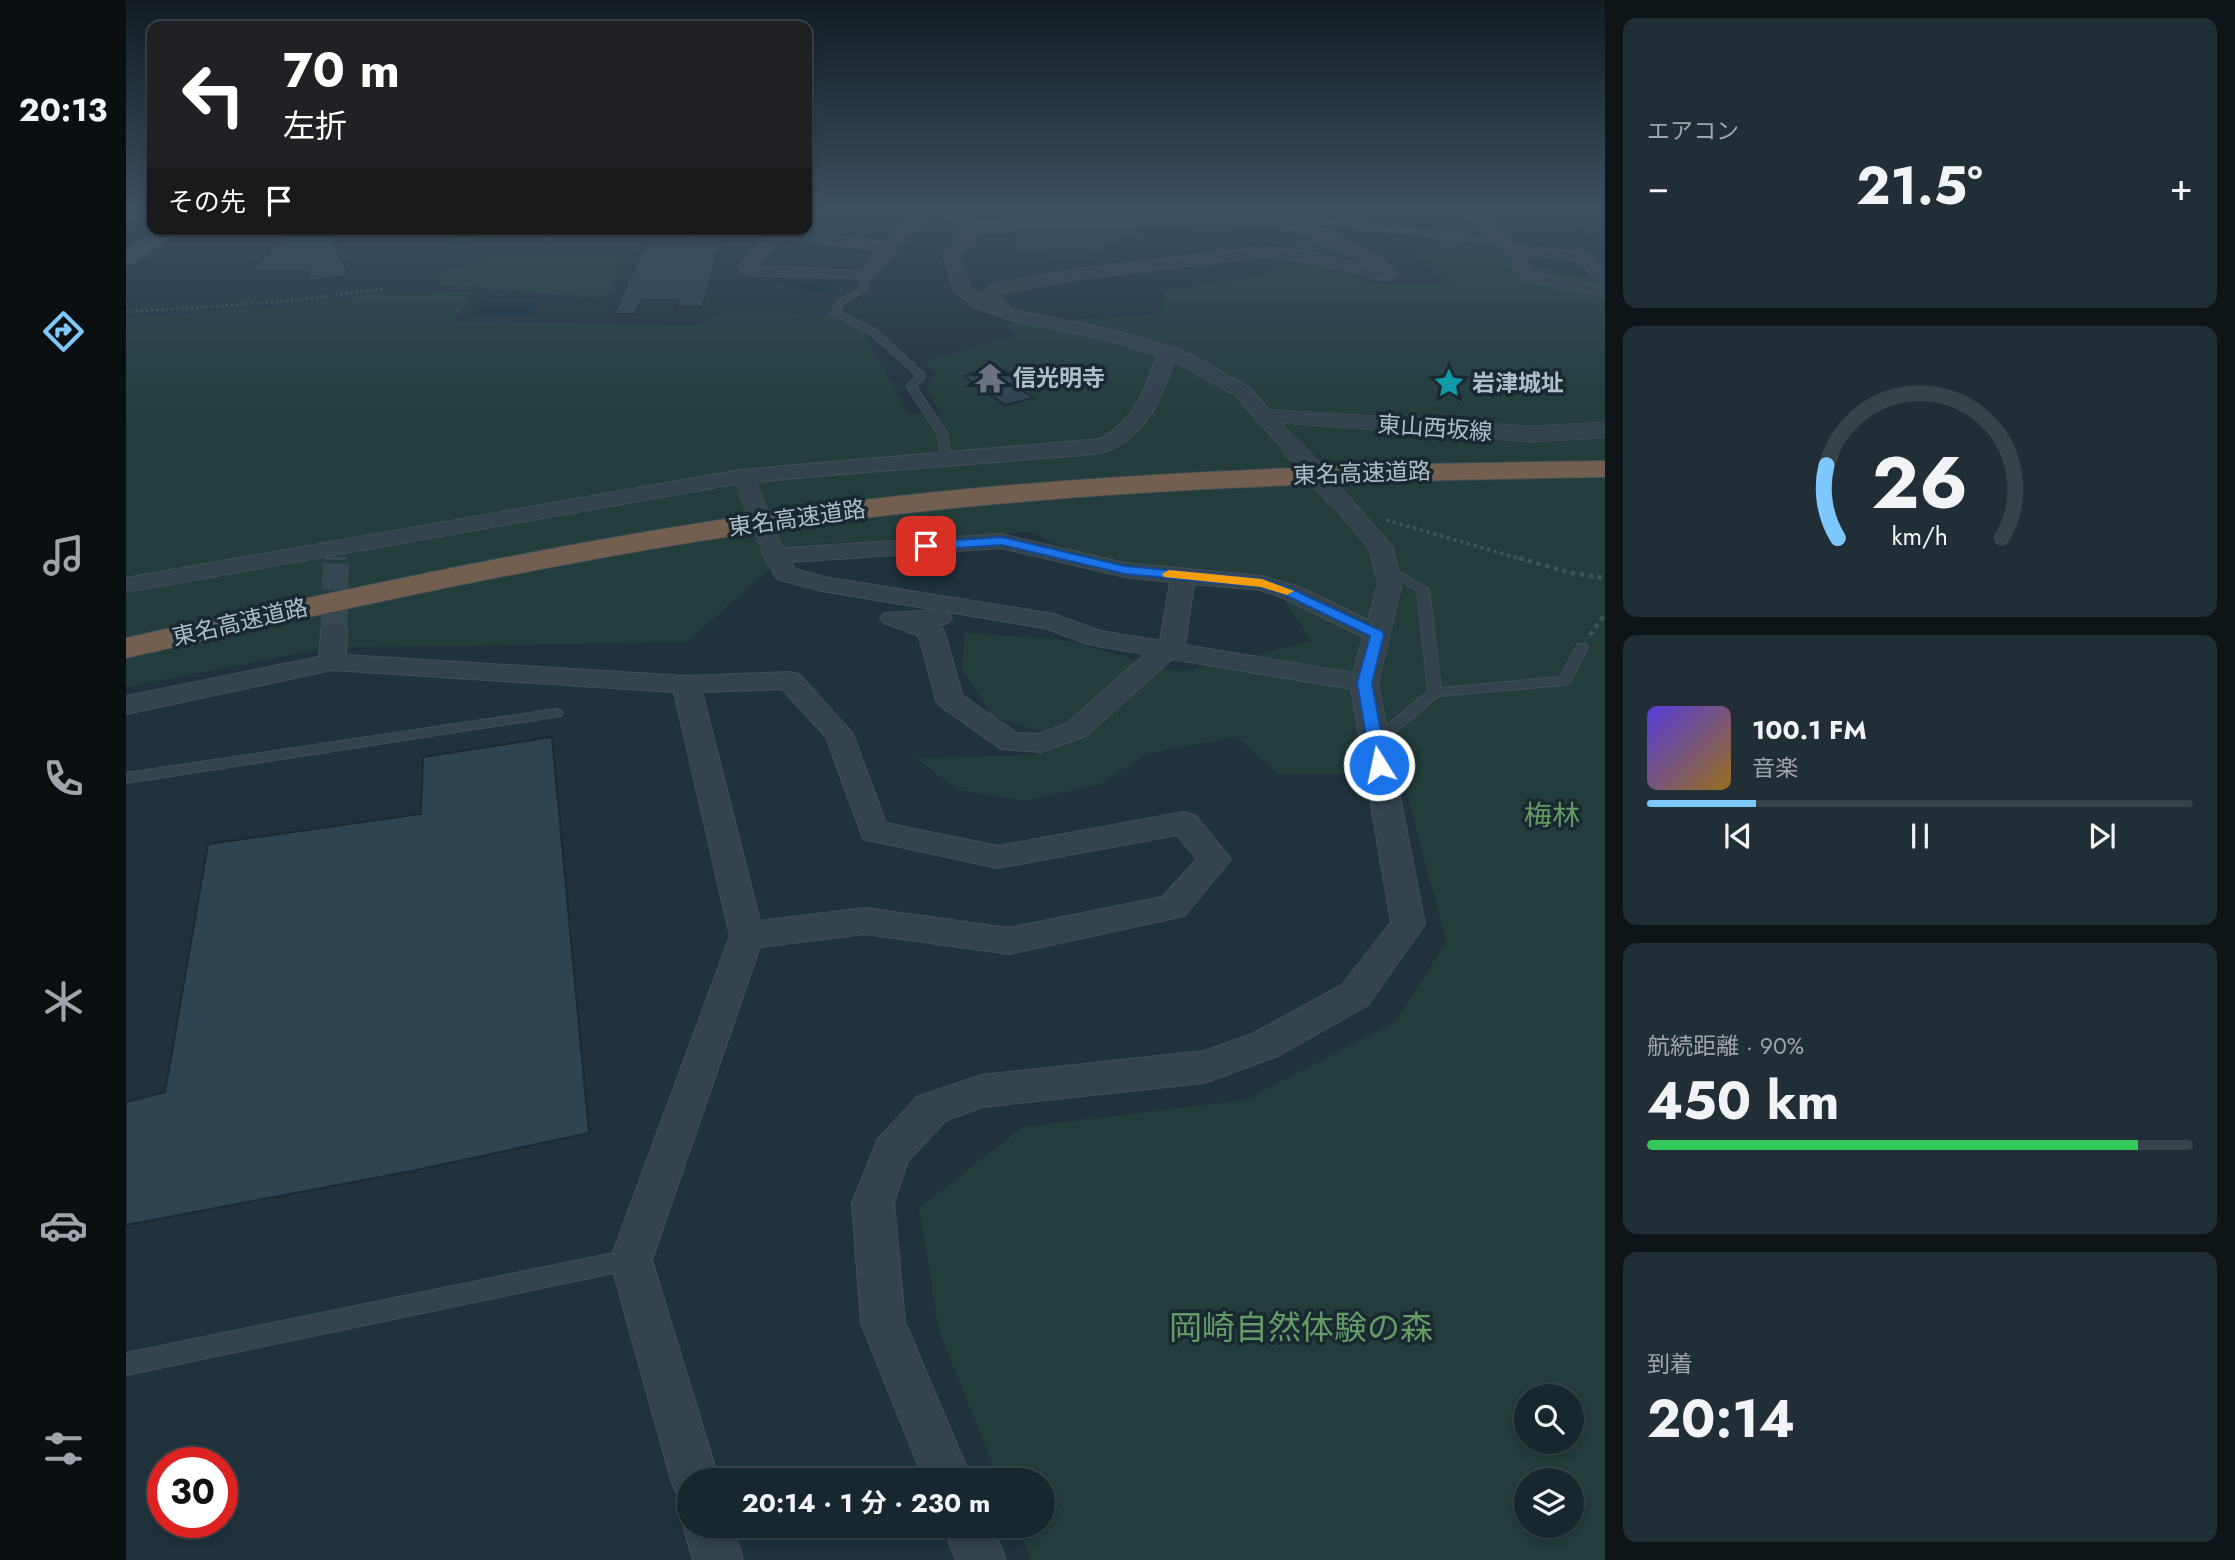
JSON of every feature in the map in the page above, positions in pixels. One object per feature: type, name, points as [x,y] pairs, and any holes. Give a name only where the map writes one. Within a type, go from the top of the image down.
[{"type":"highway","name":"東名高速道路","points":[[126,648],[398,587],[565,554],[916,494],[1079,470],[1288,459],[1605,452]]},
{"type":"highway","name":"東名高速道路","points":[[126,624],[430,556],[571,530],[916,494],[1113,486],[1256,476],[1605,469]]},
{"type":"street","points":[[943,1468],[883,1323],[873,1203],[892,1151],[931,1109],[981,1091],[1204,1067],[1265,1045],[1355,995],[1408,923],[1364,683],[1390,583],[1380,546],[1243,392],[1168,352],[1098,332],[1004,312],[979,303],[962,290],[958,279]]},
{"type":"street","points":[[1004,312],[988,293],[996,288],[1051,279]]},
{"type":"street","points":[[1544,279],[1604,286]]},
{"type":"street","points":[[126,585],[847,466],[947,461],[1106,445],[1130,429],[1145,411],[1168,352]]},
{"type":"street","name":"東山西坂線","points":[[1265,415],[1530,435],[1605,430]]},
{"type":"street","points":[[744,482],[786,574],[822,584],[1054,622],[1095,638],[1364,683]]},
{"type":"street","points":[[775,554],[1002,541],[1125,570],[1262,583],[1288,591],[1377,634]]},
{"type":"street","points":[[981,610],[971,618],[893,618],[931,631],[950,700],[1011,742],[1041,743],[1076,730],[1168,650],[1183,576]]},
{"type":"street","points":[[332,662],[334,629]]},
{"type":"street","points":[[126,705],[332,662],[686,684],[789,680],[839,734],[874,831],[998,857],[1184,823],[1215,859],[1172,907],[1009,941],[865,921],[747,936]]},
{"type":"street","points":[[686,684],[747,936],[631,1260],[692,1468]]},
{"type":"street","points":[[712,1538],[718,1560]]},
{"type":"street","points":[[972,1538],[981,1560]]},
{"type":"lane","points":[[865,279],[863,290],[840,303],[835,313],[873,331],[922,376],[911,386],[942,433],[947,461]]},
{"type":"lane","points":[[1386,567],[1423,589],[1435,692]]},
{"type":"lane","points":[[1375,742],[1435,692],[1565,681],[1582,647]]},
{"type":"lane","points":[[126,778],[556,713]]},
{"type":"lane","points":[[126,1364],[631,1260]]},
{"type":"path","points":[[126,312],[292,301],[383,289]]},
{"type":"path","points":[[1398,523],[1572,573],[1605,578]]},
{"type":"path","points":[[1582,647],[1605,614]]},
{"type":"green space","points":[[440,279],[613,279],[605,298],[440,286]]},
{"type":"green space","name":"岡崎自然体験の森","points":[[1238,279],[1358,279],[1372,284],[1454,285],[1447,279],[1591,279],[1605,282],[1605,1560],[1031,1560],[1022,1538],[1055,1538],[1055,1468],[994,1468],[939,1331],[919,1208],[1022,1127],[1246,1100],[1396,1021],[1446,942],[1402,775],[1278,774],[1236,737],[1147,754],[1100,784],[1025,801],[957,790],[916,758],[1034,755],[1046,733],[992,716],[962,669],[964,633],[1060,639],[1180,672],[1312,641],[1278,591],[1124,574],[1029,532],[797,545],[687,642],[324,648],[126,687],[126,318],[300,305],[367,294],[473,292],[452,321],[694,325],[728,310],[855,316],[907,413],[942,415],[926,389],[936,374],[924,361],[1016,336],[1004,324],[1161,314],[1165,291]]},
{"type":"water","points":[[775,279],[833,283],[828,287],[835,291],[833,294],[810,292],[776,283]]},
{"type":"water","points":[[482,303],[537,303],[531,316],[475,315]]},
{"type":"building","points":[[629,279],[711,279],[702,307],[677,306],[679,300],[641,300],[635,314],[614,314]]},
{"type":"building","points":[[996,366],[1022,380],[1012,383],[1033,398],[1005,405],[964,376]]},
{"type":"building","points":[[552,737],[589,1133],[412,1171],[126,1225],[126,1102],[165,1092],[208,844],[421,814],[423,757]]},
{"type":"tunnel","points":[[334,630],[336,558]]},
{"type":"slow traffic","points":[[1169,574],[1262,583],[1287,591]]},
{"type":"place","name":"信光明寺","points":[[990,378]]},
{"type":"place","name":"岩津城址","points":[[1449,383]]},
{"type":"route","points":[[926,546],[1002,541],[1125,570],[1262,583],[1288,591],[1377,634],[1364,683],[1379,765]]},
{"type":"park label","name":"梅林","points":[[1552,815]]}]
